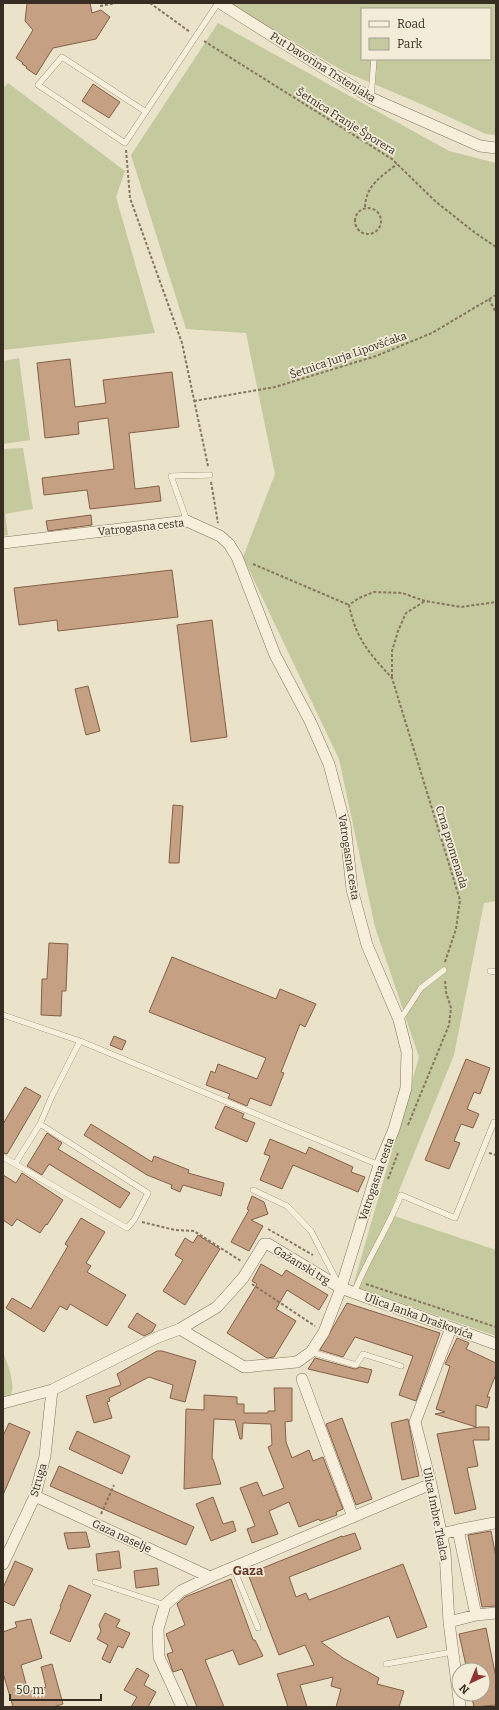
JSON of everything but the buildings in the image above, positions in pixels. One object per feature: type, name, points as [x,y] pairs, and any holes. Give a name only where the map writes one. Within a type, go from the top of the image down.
[{"type":"street","name":"Put Davorina Trstenjaka","points":[[219,3],[371,98],[480,146],[496,148]]},
{"type":"street","name":"Vatrogasna cesta","points":[[3,543],[187,521],[220,536],[229,544],[237,557],[275,654],[310,721],[329,764],[344,825],[352,889],[367,945],[400,1020],[408,1052],[406,1088],[394,1129],[379,1165],[341,1288]]},
{"type":"street","name":"Gažanski trg","points":[[268,1244],[341,1288],[324,1332],[311,1352],[297,1362],[244,1367],[180,1329],[217,1307],[243,1278],[263,1245],[268,1244]]},
{"type":"street","name":"Ulica Janka Draškovića","points":[[341,1288],[496,1344]]},
{"type":"street","name":"Ulica Imbre Tkalca","points":[[451,1328],[415,1422],[431,1484],[445,1552],[449,1622],[460,1707]]},
{"type":"street","points":[[3,1404],[52,1390],[156,1338],[180,1329]]},
{"type":"street","points":[[302,1379],[352,1517]]},
{"type":"street","name":"Struga","points":[[3,1564],[35,1496],[45,1456],[52,1390]]},
{"type":"street","points":[[182,1707],[159,1656],[158,1629],[165,1605],[181,1591],[210,1577],[431,1484]]},
{"type":"street","name":"Gaza naselje","points":[[35,1496],[210,1577]]},
{"type":"street","points":[[441,1534],[494,1523]]},
{"type":"street","points":[[458,1530],[476,1615]]},
{"type":"street","points":[[449,1622],[476,1615],[496,1613]]},
{"type":"lane","points":[[146,112],[62,57],[38,85],[125,143],[146,112],[196,36],[219,3]]},
{"type":"lane","points":[[371,98],[374,60]]},
{"type":"lane","points":[[187,521],[171,476],[210,475]]},
{"type":"lane","points":[[400,1020],[422,988],[444,970]]},
{"type":"lane","points":[[3,1015],[80,1041],[379,1165]]},
{"type":"lane","points":[[15,1164],[40,1124],[52,1096],[80,1041]]},
{"type":"lane","points":[[354,1293],[358,1281],[393,1216],[401,1195],[455,1218],[495,1121]]},
{"type":"lane","points":[[3,1157],[127,1228],[134,1220],[148,1193],[40,1124]]},
{"type":"lane","points":[[253,1190],[287,1206],[311,1232],[341,1288]]},
{"type":"lane","points":[[311,1352],[356,1365],[363,1354],[401,1366]]},
{"type":"lane","points":[[233,1567],[258,1628]]},
{"type":"lane","points":[[95,1582],[165,1605]]},
{"type":"lane","points":[[386,1664],[452,1652]]},
{"type":"path","points":[[100,6],[116,3]]},
{"type":"path","name":"Šetnica Franje Šporera","points":[[150,3],[196,36],[392,159],[435,201],[474,232],[496,247]]},
{"type":"path","points":[[125,143],[130,198],[182,343],[210,475],[220,536]]},
{"type":"path","points":[[365,208],[366,196],[372,185],[398,164]]},
{"type":"path","points":[[365,208],[373,208],[381,218],[380,227],[377,231],[368,234],[360,232],[354,221],[357,213],[365,208]]},
{"type":"path","name":"Šetnica Jurja Lipovšćaka","points":[[194,401],[275,387],[376,356],[432,333],[496,295]]},
{"type":"path","points":[[489,299],[496,313]]},
{"type":"path","points":[[237,557],[349,605],[359,598],[374,592],[402,593],[425,601],[461,607],[496,602]]},
{"type":"path","points":[[392,678],[392,651],[398,630],[406,613],[425,601]]},
{"type":"path","name":"Crna promenada","points":[[349,605],[353,622],[360,640],[374,659],[392,678],[460,900],[456,929],[447,953],[444,970],[446,992],[451,1008],[449,1025],[408,1126]]},
{"type":"path","points":[[386,1182],[400,1146]]},
{"type":"path","points":[[134,1220],[175,1230],[194,1231],[250,1267]]},
{"type":"path","points":[[268,1229],[328,1263]]},
{"type":"path","points":[[243,1278],[324,1332]]},
{"type":"path","points":[[358,1281],[496,1328]]},
{"type":"path","points":[[97,1524],[114,1485]]},
{"type":"green space","points":[[230,3],[496,3],[496,135],[486,134],[421,104],[343,71]]},
{"type":"green space","points":[[218,23],[449,151],[496,163],[496,901],[484,903],[454,1055],[390,1213],[397,1217],[496,1250],[496,1336],[353,1286],[419,1057],[375,927],[339,759],[243,557],[275,474],[246,333],[186,329],[131,155]]},
{"type":"green space","points":[[8,83],[125,171],[116,197],[155,333],[3,350],[3,88]]},
{"type":"green space","points":[[19,358],[30,440],[3,444],[3,361]]},
{"type":"green space","points":[[23,448],[33,509],[5,514],[8,535],[3,536],[3,449]]},
{"type":"green space","points":[[3,1353],[9,1367],[12,1380],[12,1390],[11,1394],[3,1398]]},
{"type":"district","name":"Gaza","points":[[248,1570]]}]
